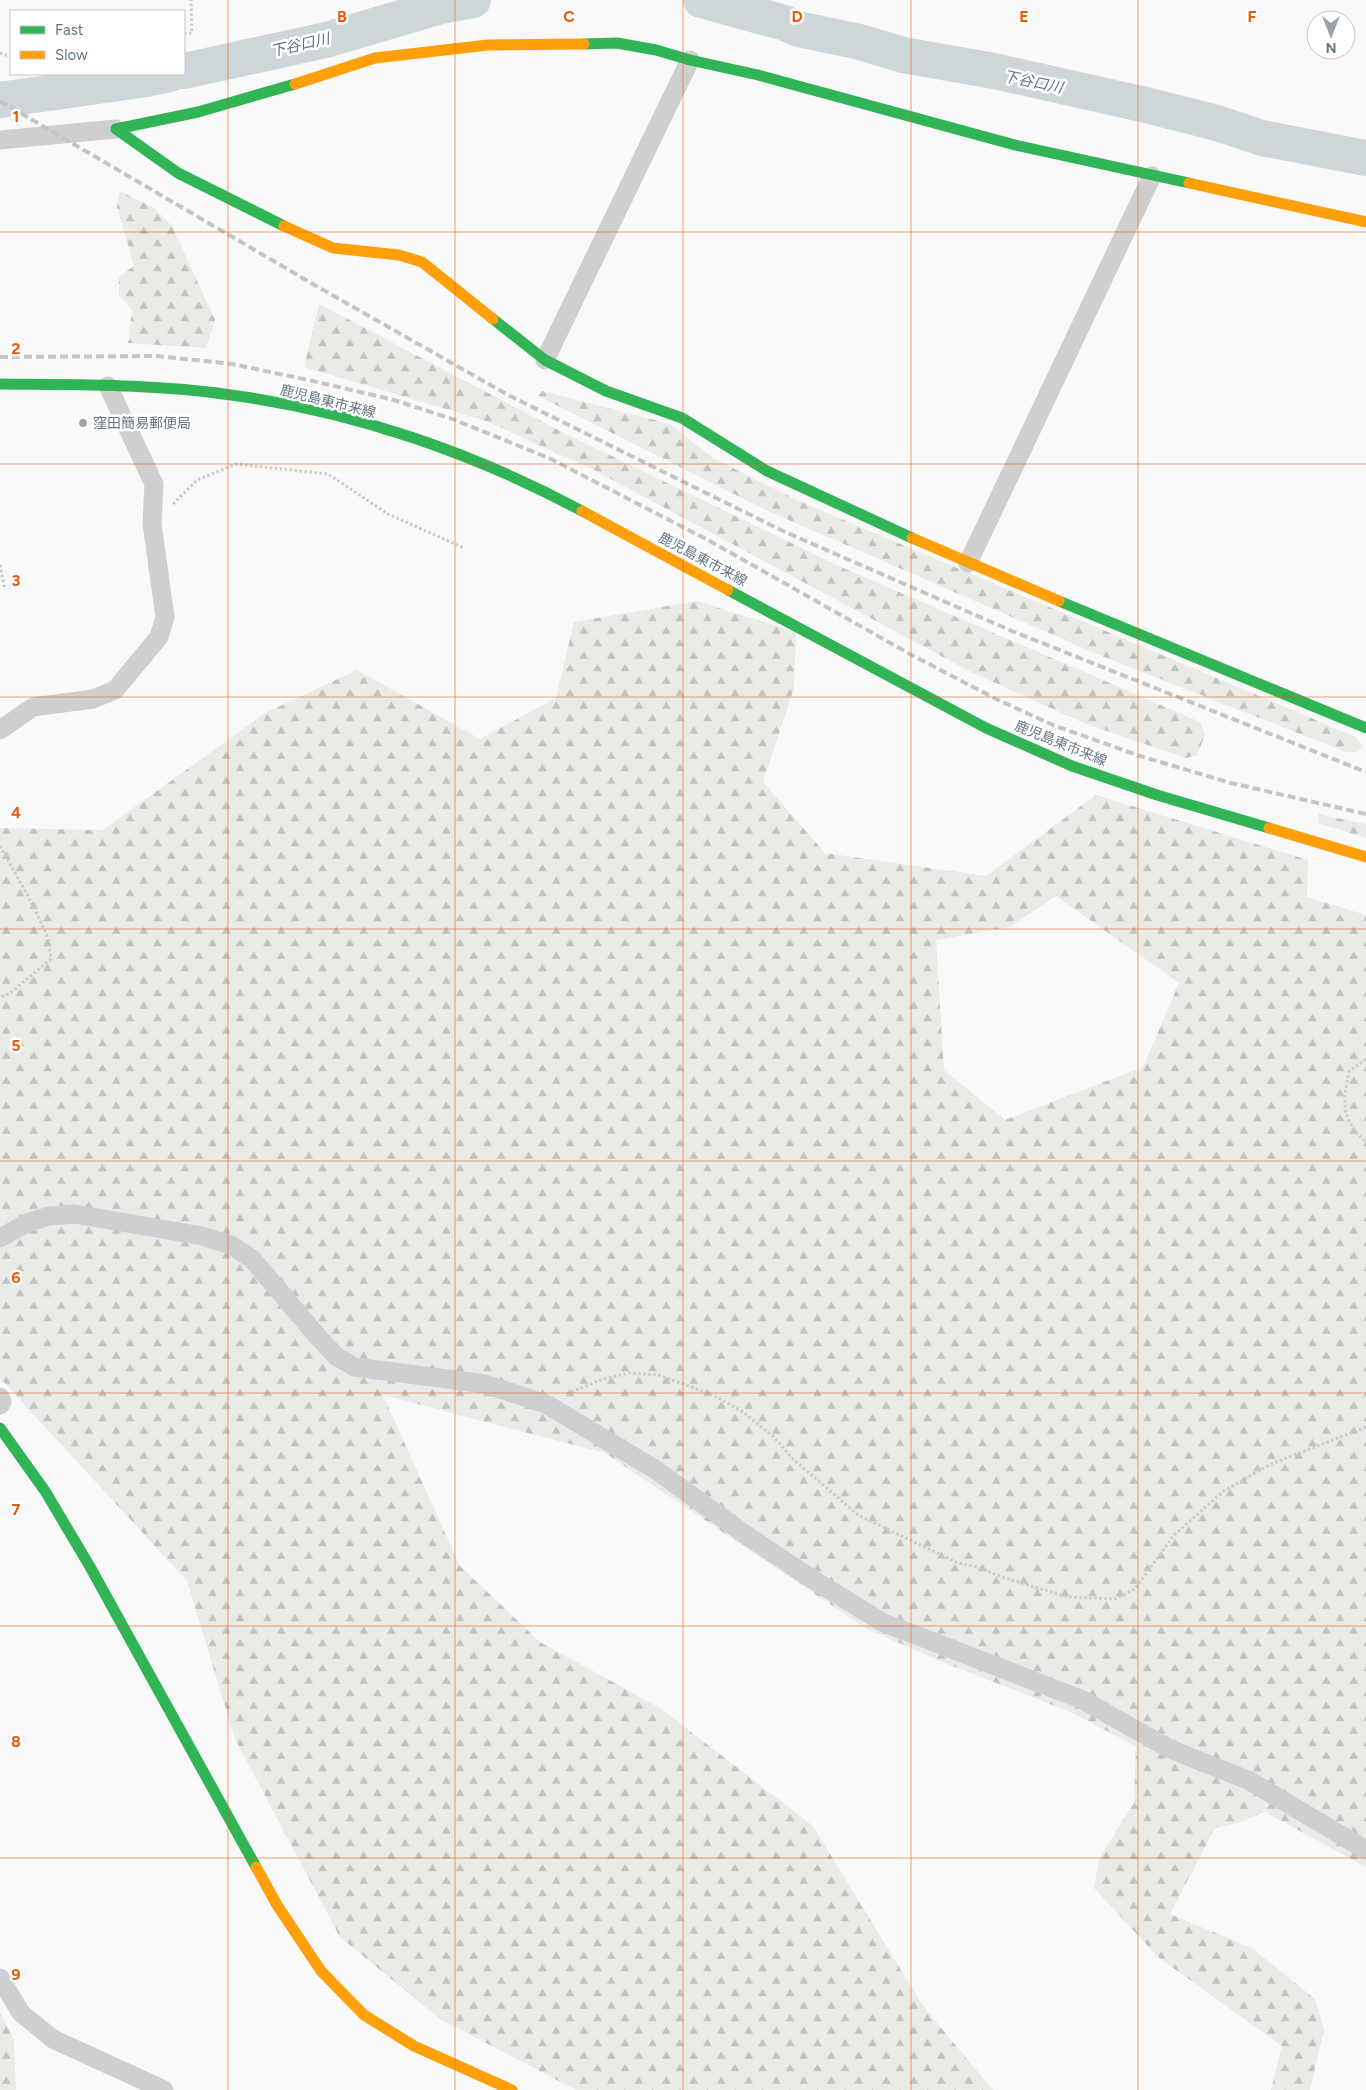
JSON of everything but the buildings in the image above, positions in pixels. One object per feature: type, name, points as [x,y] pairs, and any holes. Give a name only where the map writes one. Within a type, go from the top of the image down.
[{"type":"street","points":[[0,140],[116,129],[198,112],[375,58],[488,45],[617,43],[656,50],[690,60],[758,75],[1015,145],[1366,222]]},
{"type":"street","points":[[545,360],[690,60]]},
{"type":"street","points":[[116,129],[178,173],[310,239],[333,248],[399,255],[422,262],[545,360],[606,391],[682,418],[766,471],[968,563],[1366,728]]},
{"type":"street","points":[[968,563],[1152,176]]},
{"type":"street","name":"鹿児島東市来線","points":[[0,384],[108,386],[179,390],[264,400],[399,435],[460,455],[515,478],[575,507],[994,732],[1072,766],[1157,795],[1366,857]]},
{"type":"street","points":[[0,730],[33,707],[93,699],[116,690],[159,637],[165,617],[152,524],[154,484],[108,386]]},
{"type":"street","points":[[0,1238],[27,1223],[49,1216],[75,1214],[202,1236],[231,1246],[252,1259],[337,1357],[355,1367],[485,1384],[546,1404],[656,1470],[746,1535],[882,1622],[1083,1700],[1170,1749],[1250,1781],[1366,1850]]},
{"type":"street","points":[[0,1397],[2,1402],[0,1405]]},
{"type":"street","points":[[0,1428],[29,1466],[74,1540],[277,1905],[321,1971],[364,2015],[414,2046],[512,2090]]},
{"type":"street","points":[[0,1978],[21,2013],[53,2039],[164,2090]]},
{"type":"path","points":[[185,34],[192,33],[191,0]]},
{"type":"path","points":[[152,524],[197,480],[236,464],[328,474],[388,514],[464,548]]},
{"type":"path","points":[[0,565],[5,590]]},
{"type":"path","points":[[0,846],[34,907],[48,938],[51,959],[9,994],[0,997]]},
{"type":"path","points":[[1366,1059],[1349,1071],[1345,1094],[1345,1111],[1352,1130],[1366,1142]]},
{"type":"path","points":[[546,1404],[603,1379],[629,1374],[659,1376],[715,1396],[742,1412],[774,1437],[793,1459],[858,1515],[958,1563],[977,1567],[1005,1578],[1068,1596],[1115,1598],[1135,1589],[1174,1535],[1224,1491],[1269,1464],[1366,1427]]},
{"type":"green space","points":[[120,191],[154,208],[172,226],[215,320],[206,348],[128,343],[132,310],[119,295],[119,277],[134,266],[117,207]]},
{"type":"green space","points":[[319,304],[564,433],[841,567],[1200,722],[1205,735],[1197,755],[1186,758],[1086,724],[973,673],[594,470],[486,421],[304,367]]},
{"type":"green space","points":[[542,391],[670,424],[713,458],[799,501],[1356,737],[1363,747],[1357,752],[1346,752],[1097,654],[766,510],[538,396]]},
{"type":"green space","points":[[697,601],[796,632],[794,688],[763,782],[825,853],[986,876],[1096,795],[1308,860],[1307,897],[1366,915],[1366,1867],[1265,1812],[1238,1823],[1215,1828],[1170,1914],[1252,1948],[1315,1999],[1324,2029],[1310,2090],[1271,2090],[1282,2046],[1158,1957],[1094,1888],[1099,1859],[1134,1803],[1136,1746],[1068,1711],[940,1661],[867,1629],[605,1453],[383,1395],[460,1566],[540,1642],[660,1708],[813,1826],[923,2006],[993,2090],[576,2090],[440,2019],[340,1937],[235,1739],[187,1581],[0,1378],[0,828],[103,830],[265,713],[357,670],[480,739],[556,698],[574,622]],"holes":[[[1056,896],[1179,983],[1143,1067],[1005,1120],[944,1070],[936,940],[1010,927]]]},
{"type":"green space","points":[[1318,814],[1366,824],[1366,838],[1318,823]]},
{"type":"green space","points":[[0,2011],[14,2040],[16,2090],[0,2090]]},
{"type":"waterway","name":"下谷口川","points":[[185,71],[326,40],[441,6],[473,0]]},
{"type":"waterway","name":"下谷口川","points":[[701,0],[785,23],[798,29],[860,42],[903,55],[994,71],[1146,105],[1217,123],[1262,138],[1366,158]]},
{"type":"waterway","name":"下谷口川","points":[[0,100],[165,75]]},
{"type":"railway","points":[[0,101],[318,287],[508,395],[783,531],[1012,631],[1366,772]]},
{"type":"railway","points":[[0,357],[157,356],[232,364],[394,400],[455,420],[551,459],[708,540],[908,653],[996,699],[1053,725],[1140,756],[1231,783],[1366,814]]},
{"type":"traffic: fast","points":[[584,44],[617,43],[656,50],[690,60],[758,75],[1015,145],[1189,183]]},
{"type":"traffic: fast","points":[[284,226],[178,173],[116,129],[198,112],[295,84]]},
{"type":"traffic: fast","points":[[493,319],[545,360],[606,391],[682,418],[767,471],[912,538]]},
{"type":"traffic: fast","points":[[0,384],[174,389],[202,391],[277,402],[367,423],[412,437],[499,471],[582,511]]},
{"type":"traffic: fast","points":[[728,590],[986,728],[1072,766],[1157,795],[1269,828]]},
{"type":"traffic: fast","points":[[1059,601],[1366,728]]},
{"type":"traffic: fast","points":[[0,1428],[45,1491],[89,1565],[256,1867]]},
{"type":"traffic: slow","points":[[295,84],[375,58],[488,45],[584,44]]},
{"type":"traffic: slow","points":[[1189,183],[1366,222]]},
{"type":"traffic: slow","points":[[284,226],[333,248],[399,255],[422,262],[493,319]]},
{"type":"traffic: slow","points":[[582,511],[728,590]]},
{"type":"traffic: slow","points":[[912,538],[1059,601]]},
{"type":"traffic: slow","points":[[1269,828],[1366,857]]},
{"type":"traffic: slow","points":[[256,1867],[277,1905],[321,1971],[364,2015],[414,2046],[512,2090]]},
{"type":"place","name":"窪田簡易郵便局","points":[[83,423]]}]
